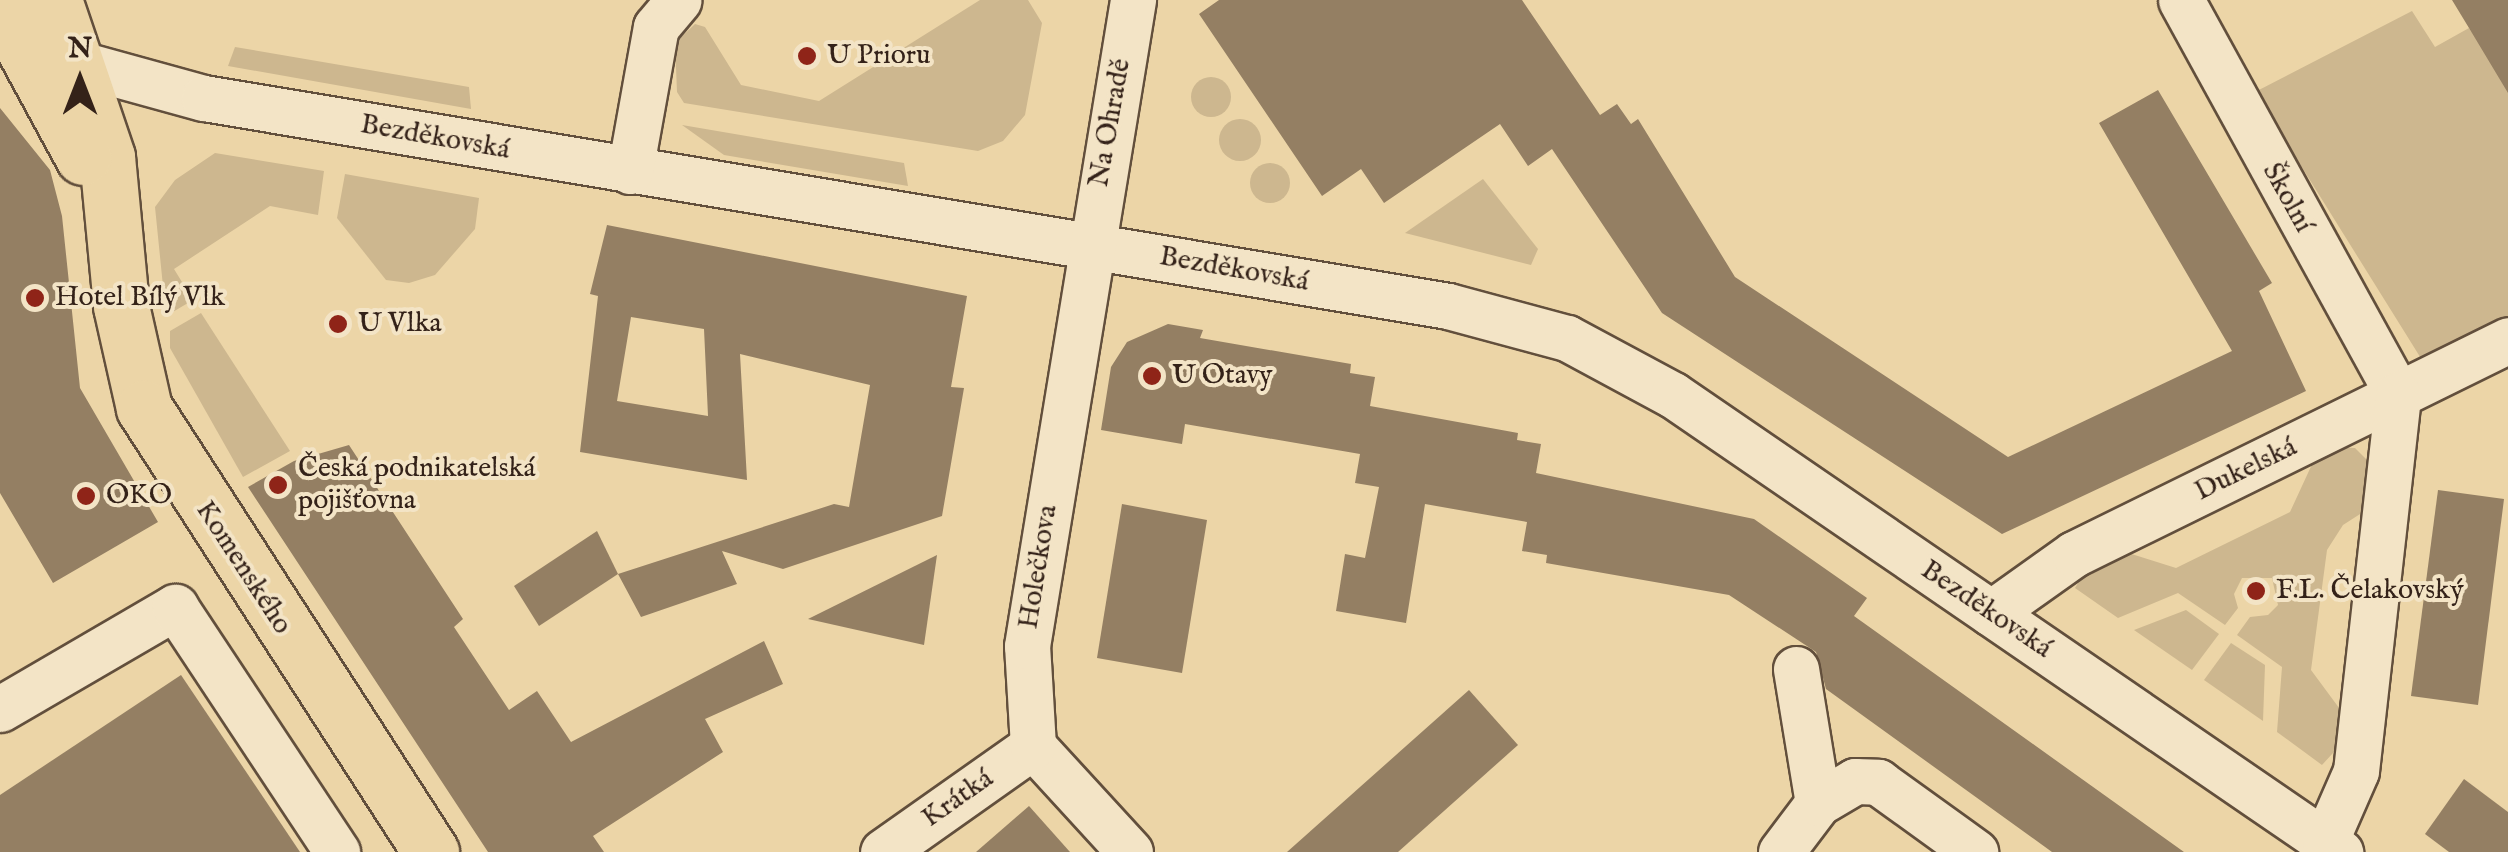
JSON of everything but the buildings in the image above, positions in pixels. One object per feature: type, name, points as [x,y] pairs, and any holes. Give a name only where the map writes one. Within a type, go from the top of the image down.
[{"type":"main road","name":"Komenského","points":[[19,5],[81,68],[107,157],[106,200],[144,408],[431,852]]},
{"type":"main road","name":"Komenského","points":[[19,5],[106,200]]},
{"type":"street","points":[[630,171],[656,27],[680,0]]},
{"type":"street","name":"Na Ohradě","points":[[1088,246],[1133,0]]},
{"type":"street","name":"Školní","points":[[2181,0],[2398,394]]},
{"type":"street","name":"Bezděkovská","points":[[81,68],[184,94],[1448,306],[1566,338],[1673,395],[2332,847]]},
{"type":"street","name":"Holečkova","points":[[1033,746],[1027,646],[1088,246]]},
{"type":"street","name":"Dukelská","points":[[1991,613],[2074,554],[2508,340]]},
{"type":"street","points":[[2332,847],[2356,771],[2398,394]]},
{"type":"street","points":[[0,709],[175,607],[337,852]]},
{"type":"street","points":[[1796,669],[1818,803]]},
{"type":"street","points":[[1033,746],[1130,852]]},
{"type":"street","name":"Krátká","points":[[883,852],[1033,746]]},
{"type":"street","points":[[1781,852],[1818,803],[1856,781],[1878,782],[1975,852]]},
{"type":"shaded area","points":[[980,0],[1028,0],[1042,23],[1025,115],[1003,141],[978,151],[684,103],[677,92],[675,43],[695,24],[705,27],[741,85],[819,101]]},
{"type":"shaded area","points":[[2412,11],[2435,47],[2469,28],[2508,81],[2508,322],[2422,360],[2255,92]]},
{"type":"shaded area","points":[[235,47],[469,87],[471,109],[228,66]]},
{"type":"shaded area","points":[[1211,77],[1225,83],[1231,97],[1225,111],[1211,117],[1197,111],[1191,97],[1197,83]]},
{"type":"shaded area","points":[[1240,119],[1255,125],[1261,140],[1255,155],[1240,161],[1225,155],[1219,140],[1225,125]]},
{"type":"shaded area","points":[[682,125],[904,163],[908,186],[724,155]]},
{"type":"shaded area","points":[[215,153],[324,171],[318,215],[270,206],[174,269],[193,300],[166,316],[155,207],[175,180]]},
{"type":"shaded area","points":[[1270,163],[1284,169],[1290,183],[1284,197],[1270,203],[1256,197],[1250,183],[1256,169]]},
{"type":"shaded area","points":[[345,174],[479,198],[475,229],[435,275],[409,283],[386,280],[337,218]]},
{"type":"shaded area","points":[[1483,179],[1538,249],[1531,265],[1405,233]]},
{"type":"shaded area","points":[[201,313],[290,451],[243,477],[170,348],[170,331]]},
{"type":"shaded area","points":[[2332,447],[2355,448],[2376,469],[2371,507],[2343,525],[2327,550],[2311,670],[2345,716],[2343,742],[2322,765],[2277,732],[2282,667],[2237,635],[2250,617],[2268,615],[2278,605],[2272,578],[2242,578],[2234,594],[2238,608],[2225,625],[2178,593],[2118,618],[2075,588],[2091,562],[2122,551],[2176,568],[2290,512],[2314,460]]},
{"type":"shaded area","points":[[2186,610],[2219,634],[2192,670],[2134,630]]},
{"type":"shaded area","points":[[2231,643],[2265,665],[2263,721],[2204,680]]},
{"type":"place","name":"U Prioru","points":[[807,56]]},
{"type":"place","name":"Hotel Bílý Vlk","points":[[35,298]]},
{"type":"place","name":"U Vlka","points":[[338,324]]},
{"type":"place","name":"U Otavy","points":[[1152,376]]},
{"type":"place","name":"Česká podnikatelská pojišťovna","points":[[278,485]]},
{"type":"place","name":"OKO","points":[[86,496]]},
{"type":"place","name":"F.L. Čelakovský","points":[[2256,591]]}]
